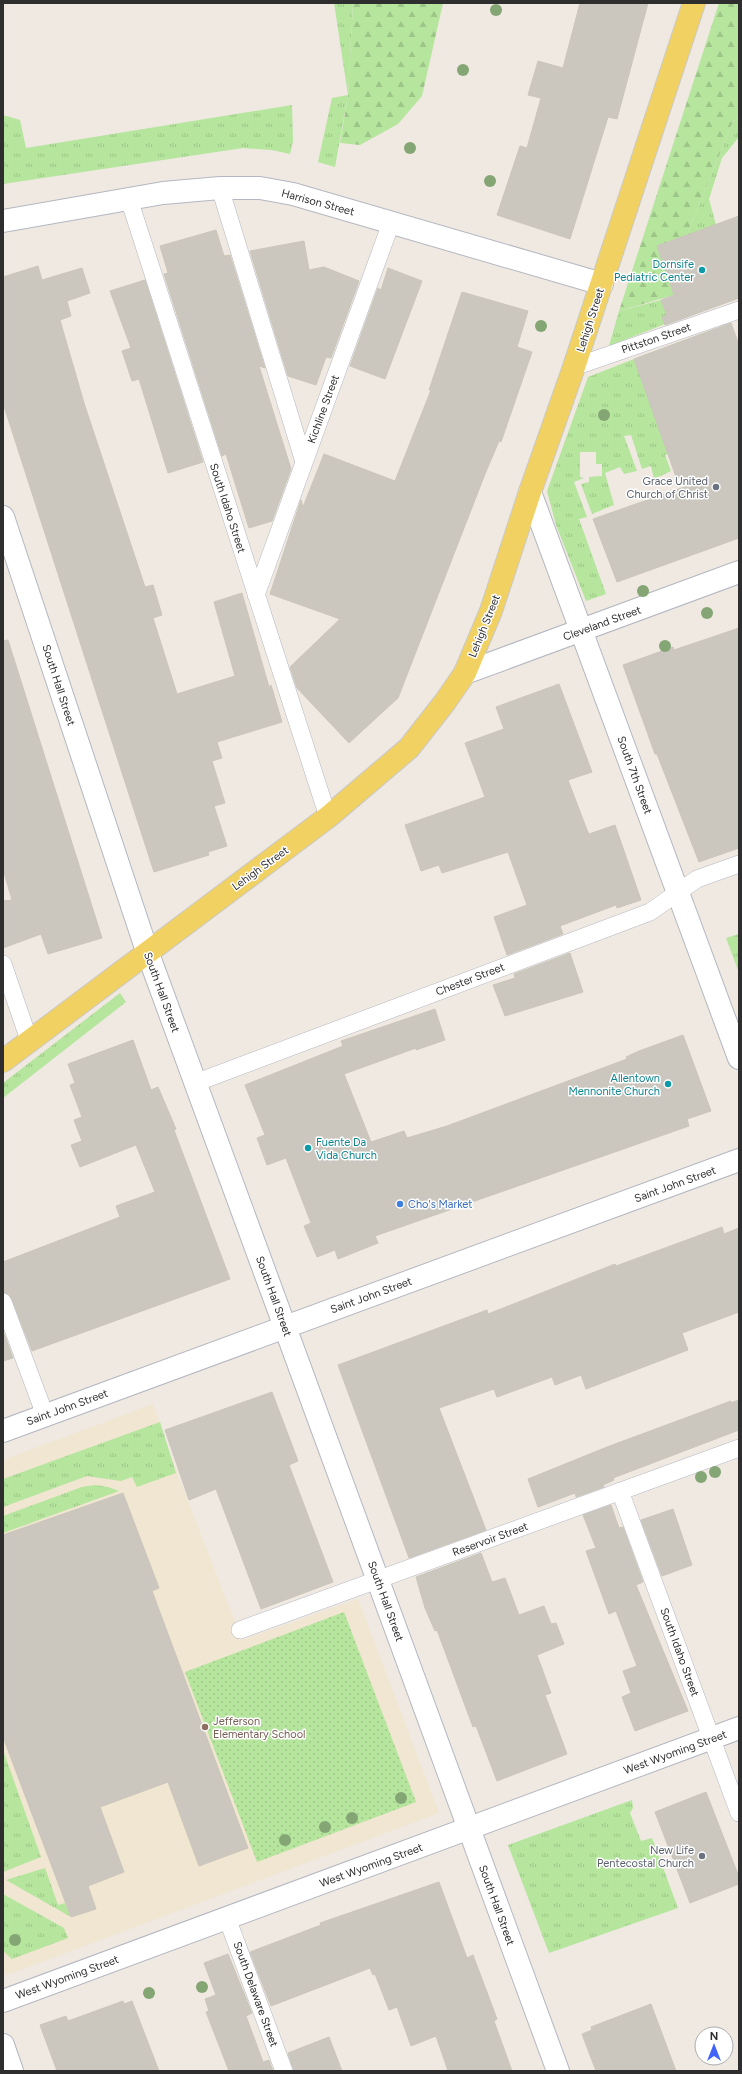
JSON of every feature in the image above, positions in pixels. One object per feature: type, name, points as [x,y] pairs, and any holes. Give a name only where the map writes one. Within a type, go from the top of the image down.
[{"type":"main road","name":"Lehigh Street","points":[[3,1060],[328,817],[409,748],[445,702],[465,673],[491,611],[530,492],[602,284],[694,3]]},
{"type":"street","name":"Harrison Street","points":[[3,221],[163,193],[220,188],[260,188],[293,194],[391,224],[602,284]]},
{"type":"street","name":"South 7th Street","points":[[530,492],[739,1058]]},
{"type":"street","name":"South Hall Street","points":[[3,517],[8,550],[147,951],[558,2071]]},
{"type":"street","name":"Cleveland Street","points":[[465,673],[739,572]]},
{"type":"street","name":"Saint John Street","points":[[3,1431],[739,1160]]},
{"type":"street","name":"West Wyoming Street","points":[[3,2001],[739,1728]]},
{"type":"street","points":[[3,2045],[12,2071]]},
{"type":"lane","points":[[220,188],[304,462]]},
{"type":"lane","name":"South Idaho Street","points":[[129,199],[328,817]]},
{"type":"lane","name":"Kichline Street","points":[[256,595],[391,224]]},
{"type":"lane","name":"Pittston Street","points":[[574,367],[739,310]]},
{"type":"lane","name":"Chester Street","points":[[195,1083],[650,912],[697,880],[739,864]]},
{"type":"lane","points":[[3,964],[29,1040]]},
{"type":"lane","points":[[3,1302],[45,1415]]},
{"type":"lane","name":"Reservoir Street","points":[[240,1630],[739,1448]]},
{"type":"lane","name":"South Idaho Street","points":[[620,1491],[739,1813]]},
{"type":"lane","name":"South Delaware Street","points":[[227,1918],[284,2071]]},
{"type":"shaded area","name":"Jefferson Elementary School","points":[[153,1404],[177,1473],[242,1640],[358,1599],[439,1813],[10,1974],[3,1975],[3,1460]]},
{"type":"green space","points":[[334,3],[353,3],[348,95]]},
{"type":"green space","points":[[353,3],[443,3],[422,96],[398,124],[360,145],[340,143],[348,95]]},
{"type":"green space","points":[[719,3],[739,3],[739,118],[733,121],[687,235],[657,246],[674,295],[619,311]]},
{"type":"green space","points":[[348,95],[335,167],[318,162],[332,98]]},
{"type":"green space","points":[[292,105],[293,141],[290,154],[272,150],[243,148],[3,184],[3,115],[20,120],[26,148]]},
{"type":"green space","points":[[739,118],[739,137],[722,158],[709,199],[716,225],[687,235],[733,121]]},
{"type":"green space","points":[[661,300],[667,315],[665,324],[609,346],[619,311]]},
{"type":"green space","points":[[634,359],[668,454],[665,455],[671,471],[654,479],[651,466],[642,469],[631,435],[624,436],[637,471],[624,474],[620,467],[605,473],[614,505],[592,514],[581,484],[589,482],[589,477],[602,476],[602,464],[596,464],[596,452],[580,452],[580,477],[584,478],[574,482],[587,517],[579,519],[606,594],[586,601],[556,525],[547,491],[588,377]]},
{"type":"green space","points":[[739,934],[739,973],[726,938]]},
{"type":"green space","points":[[120,993],[126,1002],[3,1098],[3,1083]]},
{"type":"green space","points":[[160,1422],[176,1473],[137,1487],[132,1477],[121,1481],[87,1476],[3,1507],[3,1479]]},
{"type":"green space","points":[[95,1485],[108,1487],[119,1491],[3,1533],[3,1516],[82,1487]]},
{"type":"green space","points":[[344,1612],[416,1802],[257,1862],[185,1672]]},
{"type":"green space","points":[[3,1750],[41,1857],[3,1872]]},
{"type":"green space","points":[[632,1800],[633,1808],[630,1813],[641,1841],[652,1838],[678,1908],[549,1953],[508,1845]]},
{"type":"green space","points":[[45,1868],[58,1905],[65,1903],[71,1917],[6,1880]]},
{"type":"green space","points":[[3,1894],[64,1928],[68,1938],[12,1959],[3,1951]]},
{"type":"building","points":[[580,3],[648,3],[617,119],[608,117],[570,239],[497,215],[520,146],[527,148],[541,98],[528,95],[538,61],[563,68]]},
{"type":"building","name":"Dornsife Pediatric Center","points":[[739,216],[739,298],[665,325],[662,317],[667,315],[661,300],[674,295],[657,246]]},
{"type":"building","points":[[216,230],[224,256],[230,255],[265,368],[259,366],[291,469],[272,521],[249,528],[226,454],[222,456],[164,274],[168,273],[160,246]]},
{"type":"building","points":[[304,241],[309,270],[324,267],[359,281],[331,358],[326,357],[316,385],[288,376],[250,251]]},
{"type":"building","points":[[38,266],[42,280],[82,268],[90,293],[67,301],[71,316],[60,320],[84,403],[145,587],[153,585],[162,615],[153,618],[177,694],[235,676],[214,602],[242,593],[269,687],[271,685],[282,722],[217,742],[222,758],[212,761],[225,803],[214,806],[227,846],[208,852],[209,855],[154,872],[3,403],[3,277]]},
{"type":"building","points":[[388,268],[422,281],[385,379],[350,366],[378,288],[381,290]]},
{"type":"building","points":[[145,280],[203,462],[168,473],[139,379],[132,381],[122,351],[131,348],[110,291]]},
{"type":"building","points":[[462,292],[528,311],[517,347],[532,352],[501,442],[499,441],[485,474],[398,698],[349,743],[297,688],[290,667],[340,619],[270,594],[301,500],[303,507],[324,454],[395,481],[431,390],[429,390]]},
{"type":"building","points":[[731,323],[739,345],[739,538],[617,582],[593,519],[713,477],[676,477],[634,359]]},
{"type":"building","points":[[739,628],[739,848],[699,862],[657,754],[655,754],[623,665],[673,647],[674,650]]},
{"type":"building","points":[[8,640],[102,938],[48,954],[41,934],[3,948],[3,901],[12,900],[3,869],[3,641]]},
{"type":"building","points":[[559,684],[592,772],[568,780],[589,834],[615,825],[641,900],[617,908],[616,905],[560,926],[563,934],[507,955],[494,917],[527,905],[508,852],[442,873],[439,865],[421,871],[405,825],[485,797],[465,743],[504,729],[496,707]]},
{"type":"building","points":[[570,953],[583,992],[505,1016],[493,985],[515,978],[514,974]]},
{"type":"building","points":[[435,1009],[445,1040],[416,1050],[416,1048],[344,1074],[371,1142],[404,1131],[407,1138],[447,1126],[627,1059],[626,1057],[639,1051],[683,1035],[711,1111],[687,1119],[689,1126],[375,1236],[378,1243],[338,1259],[335,1250],[317,1257],[304,1226],[311,1223],[286,1158],[267,1165],[257,1138],[265,1135],[245,1085],[343,1046],[341,1041]]},
{"type":"building","points":[[133,1040],[151,1090],[158,1087],[176,1129],[174,1130],[230,1279],[32,1351],[12,1299],[9,1294],[3,1292],[3,1262],[120,1217],[116,1206],[155,1192],[136,1145],[80,1167],[71,1145],[82,1141],[74,1120],[82,1117],[70,1085],[75,1083],[68,1064]]},
{"type":"building","points":[[722,1227],[724,1234],[739,1228],[739,1312],[682,1333],[688,1350],[586,1389],[581,1375],[555,1385],[552,1377],[497,1397],[494,1389],[439,1408],[486,1530],[409,1558],[338,1365],[487,1310],[488,1314],[615,1264],[616,1266]]},
{"type":"building","points":[[3,1331],[13,1358],[3,1361]]},
{"type":"building","points":[[272,1392],[298,1461],[289,1465],[333,1582],[261,1609],[216,1489],[189,1500],[165,1430]]},
{"type":"building","points":[[739,1400],[739,1430],[613,1478],[614,1480],[603,1485],[604,1487],[576,1497],[575,1493],[538,1507],[528,1479],[607,1447],[731,1401],[731,1403]]},
{"type":"building","points":[[123,1493],[159,1588],[152,1591],[248,1848],[199,1866],[168,1782],[100,1807],[124,1872],[88,1886],[96,1909],[71,1917],[3,1737],[3,1535]]},
{"type":"building","points":[[611,1505],[619,1528],[623,1527],[643,1582],[636,1585],[688,1711],[635,1731],[622,1697],[631,1693],[623,1671],[637,1666],[616,1611],[609,1614],[586,1551],[596,1548],[583,1515]]},
{"type":"building","points":[[673,1509],[692,1565],[662,1576],[641,1520]]},
{"type":"building","points":[[481,1553],[492,1582],[505,1578],[519,1615],[544,1606],[551,1624],[556,1623],[564,1644],[537,1655],[551,1693],[545,1695],[567,1754],[497,1781],[476,1726],[473,1727],[437,1630],[435,1631],[425,1608],[416,1577]]},
{"type":"building","name":"New Life Pentecostal Church","points":[[706,1792],[739,1877],[739,1884],[690,1903],[655,1812]]},
{"type":"building","points":[[439,1882],[467,1958],[473,1955],[497,2019],[494,2021],[512,2071],[448,2071],[436,2036],[411,2046],[397,2007],[389,2010],[375,1974],[373,1975],[370,1968],[271,2006],[250,1952],[321,1925],[320,1923]]},
{"type":"building","points":[[228,1954],[252,2013],[246,2016],[263,2062],[269,2060],[273,2071],[229,2071],[206,2012],[209,2011],[205,1999],[216,1995],[204,1963]]},
{"type":"building","points":[[123,2001],[124,2004],[132,2001],[159,2071],[57,2071],[40,2025],[66,2016],[68,2021]]},
{"type":"building","points":[[651,2004],[676,2071],[596,2071],[582,2034],[592,2030],[591,2027]]},
{"type":"building","points":[[329,2037],[342,2071],[294,2071],[288,2053]]},
{"type":"place","name":"Dornsife Pediatric Center","points":[[702,270]]},
{"type":"place","name":"Grace United Church of Christ","points":[[716,487]]},
{"type":"place","name":"Allentown Mennonite Church","points":[[668,1084]]},
{"type":"place","name":"Fuente Da Vida Church","points":[[308,1148]]},
{"type":"place","name":"Cho's Market","points":[[400,1204]]},
{"type":"place","name":"Jefferson Elementary School","points":[[205,1727]]},
{"type":"place","name":"New Life Pentecostal Church","points":[[702,1856]]}]
